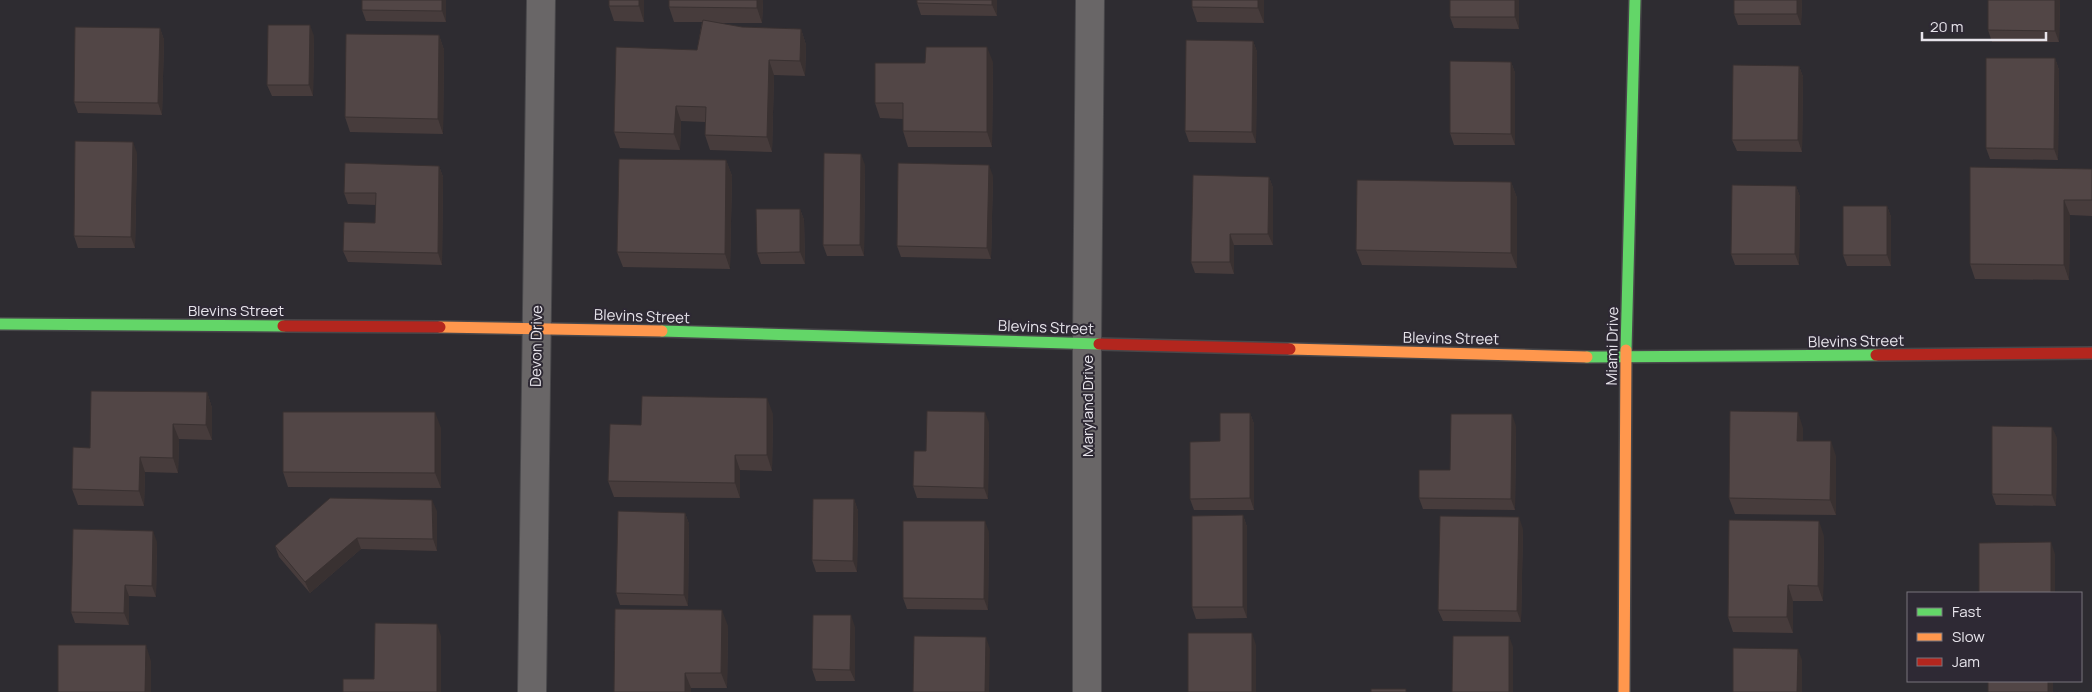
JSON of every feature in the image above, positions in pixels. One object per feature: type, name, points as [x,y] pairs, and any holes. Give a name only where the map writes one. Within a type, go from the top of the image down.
[{"type":"street","name":"Devon Drive","points":[[532,692],[541,0]]},
{"type":"street","name":"Maryland Drive","points":[[1087,692],[1087,344],[1090,0]]},
{"type":"street","name":"Miami Drive","points":[[1624,692],[1626,358],[1635,0]]},
{"type":"street","name":"Blevins Street","points":[[0,324],[536,328],[1626,358],[2092,354]]},
{"type":"building","points":[[362,0],[442,0],[442,11],[362,10]]},
{"type":"building","points":[[609,0],[639,0],[639,6],[609,6]]},
{"type":"building","points":[[669,0],[757,0],[757,8],[669,7]]},
{"type":"building","points":[[917,0],[992,0],[992,5],[917,3]]},
{"type":"building","points":[[1192,0],[1258,0],[1258,8],[1192,7]]},
{"type":"building","points":[[1450,0],[1515,0],[1515,17],[1450,17]]},
{"type":"building","points":[[1734,0],[1797,0],[1797,14],[1734,14]]},
{"type":"building","points":[[1988,0],[2055,0],[2055,31],[1988,30]]},
{"type":"building","points":[[703,20],[742,27],[801,29],[800,61],[769,60],[767,137],[705,135],[706,107],[676,106],[674,134],[614,132],[616,47],[697,50]]},
{"type":"building","points":[[268,25],[310,25],[309,85],[267,85]]},
{"type":"building","points":[[75,27],[160,28],[158,103],[74,102]]},
{"type":"building","points":[[346,34],[439,35],[438,119],[345,117]]},
{"type":"building","points":[[1186,40],[1253,41],[1252,132],[1185,131]]},
{"type":"building","points":[[926,47],[987,47],[987,132],[903,131],[903,103],[875,103],[875,63],[925,63]]},
{"type":"building","points":[[1986,58],[2055,58],[2054,149],[1986,148]]},
{"type":"building","points":[[1450,61],[1511,62],[1511,134],[1450,133]]},
{"type":"building","points":[[1733,65],[1799,66],[1798,140],[1732,140]]},
{"type":"building","points":[[75,141],[133,142],[131,237],[74,236]]},
{"type":"building","points":[[824,153],[861,154],[860,245],[823,245]]},
{"type":"building","points":[[619,159],[726,160],[725,254],[617,252]]},
{"type":"building","points":[[345,163],[439,166],[438,253],[343,251],[344,222],[375,223],[376,193],[344,193]]},
{"type":"building","points":[[898,163],[989,165],[987,248],[897,246]]},
{"type":"building","points":[[1970,167],[2092,169],[2092,200],[2064,200],[2064,265],[1970,264]]},
{"type":"building","points":[[1193,175],[1269,177],[1268,234],[1230,234],[1230,262],[1191,262]]},
{"type":"building","points":[[1357,180],[1511,182],[1511,253],[1356,250]]},
{"type":"building","points":[[1732,185],[1796,186],[1795,254],[1731,254]]},
{"type":"building","points":[[1843,206],[1887,206],[1887,255],[1843,255]]},
{"type":"building","points":[[756,209],[800,209],[800,252],[757,253]]},
{"type":"building","points":[[91,391],[207,392],[206,425],[173,424],[173,458],[140,457],[139,491],[72,489],[73,447],[90,448]]},
{"type":"building","points":[[642,396],[767,398],[767,455],[735,455],[735,483],[608,481],[610,424],[641,425]]},
{"type":"building","points":[[927,411],[985,412],[984,488],[913,486],[914,451],[926,451]]},
{"type":"building","points":[[1730,411],[1798,412],[1797,441],[1831,441],[1830,500],[1729,498]]},
{"type":"building","points":[[283,412],[435,412],[435,473],[283,472]]},
{"type":"building","points":[[1220,413],[1250,413],[1250,498],[1190,499],[1190,442],[1220,441]]},
{"type":"building","points":[[1451,414],[1512,414],[1511,499],[1419,498],[1419,470],[1450,470]]},
{"type":"building","points":[[1992,426],[2052,427],[2052,495],[1992,494]]},
{"type":"building","points":[[330,498],[432,500],[433,539],[357,538],[305,582],[275,546]]},
{"type":"building","points":[[813,499],[854,499],[853,561],[812,560]]},
{"type":"building","points":[[618,511],[685,513],[684,595],[616,593]]},
{"type":"building","points":[[1243,515],[1243,607],[1192,607],[1192,516]]},
{"type":"building","points":[[1440,516],[1519,517],[1517,611],[1438,610]]},
{"type":"building","points":[[1729,520],[1819,521],[1818,586],[1788,585],[1787,617],[1728,617]]},
{"type":"building","points":[[903,521],[985,521],[984,599],[903,598]]},
{"type":"building","points":[[73,529],[153,531],[152,586],[125,585],[124,613],[71,612]]},
{"type":"building","points":[[2051,542],[2051,592],[1979,592],[1979,543]]},
{"type":"building","points":[[615,609],[722,610],[721,673],[685,673],[685,692],[614,692]]},
{"type":"building","points":[[813,615],[851,615],[850,670],[812,669]]},
{"type":"building","points":[[375,623],[437,624],[437,692],[343,692],[343,679],[374,679]]},
{"type":"building","points":[[1188,633],[1252,633],[1252,692],[1188,692]]},
{"type":"building","points":[[914,636],[986,637],[985,692],[913,692]]},
{"type":"building","points":[[1453,636],[1509,636],[1509,692],[1452,692]]},
{"type":"building","points":[[58,645],[146,645],[145,692],[58,692]]},
{"type":"building","points":[[1733,648],[1798,649],[1797,692],[1733,692]]},
{"type":"building","points":[[1988,682],[2048,682],[2048,692],[1988,692]]},
{"type":"building","points":[[1371,689],[1406,689],[1406,692],[1371,692]]},
{"type":"traffic: fast","points":[[1626,350],[1635,0]]},
{"type":"traffic: fast","points":[[0,324],[283,326]]},
{"type":"traffic: fast","points":[[662,331],[1099,344]]},
{"type":"traffic: fast","points":[[1587,357],[1876,355]]},
{"type":"traffic: slow","points":[[440,327],[662,331]]},
{"type":"traffic: slow","points":[[1290,349],[1587,357]]},
{"type":"traffic: slow","points":[[1624,692],[1626,350]]},
{"type":"traffic: jam","points":[[283,326],[440,327]]},
{"type":"traffic: jam","points":[[1099,344],[1290,349]]},
{"type":"traffic: jam","points":[[1876,355],[2092,353]]}]
